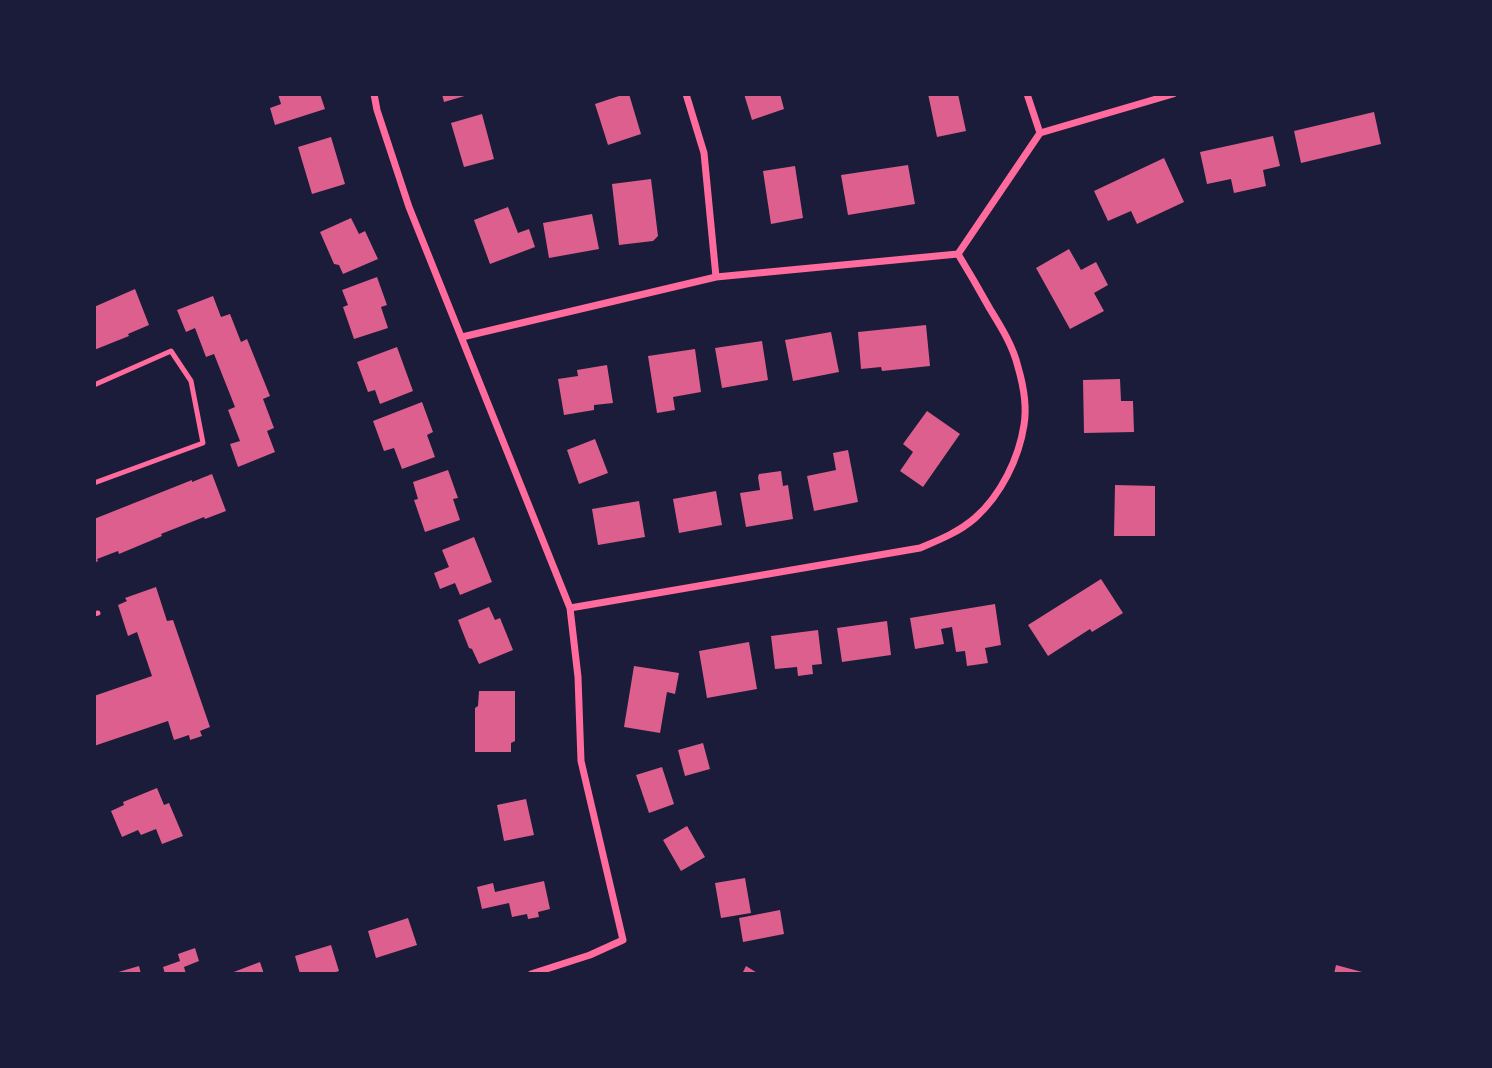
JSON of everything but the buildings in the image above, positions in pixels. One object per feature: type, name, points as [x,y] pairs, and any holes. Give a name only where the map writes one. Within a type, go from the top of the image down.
[{"type":"street","points":[[374,94],[409,207],[570,608],[578,677],[581,761],[623,940],[590,955],[531,974]]},
{"type":"street","points":[[686,94],[704,153],[716,277]]},
{"type":"street","points":[[1027,94],[1040,133]]},
{"type":"street","points":[[958,254],[1040,133],[1173,94]]},
{"type":"street","points":[[462,337],[716,277],[958,254]]},
{"type":"street","points":[[570,608],[920,548],[949,536],[975,518],[994,497],[1019,448],[1025,423],[1024,398],[1018,365],[1005,334],[958,254]]},
{"type":"lane","points":[[94,385],[171,351],[191,382],[203,443],[94,482]]}]
